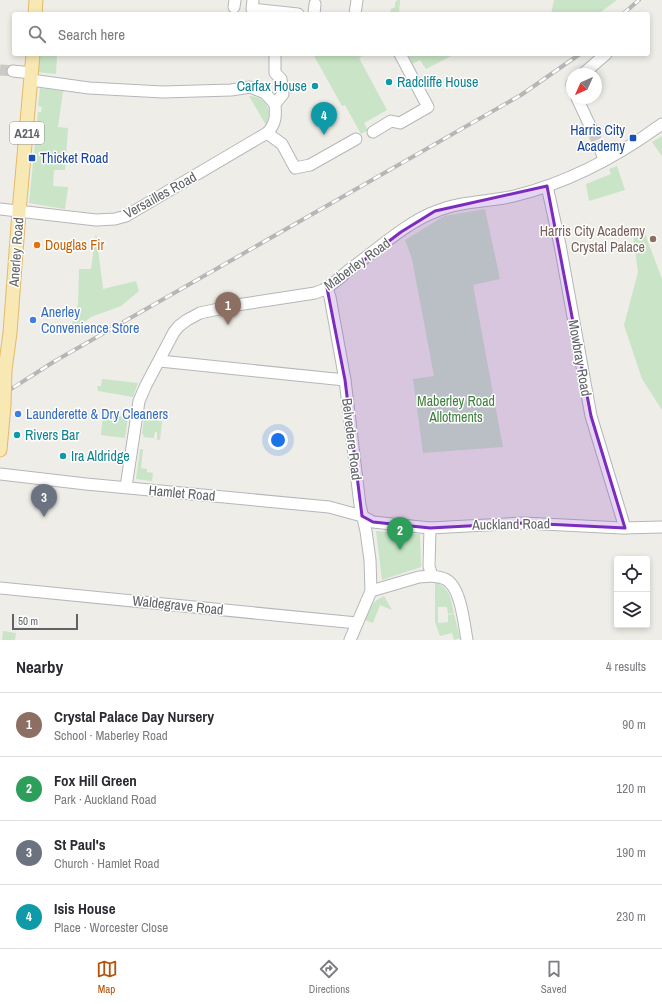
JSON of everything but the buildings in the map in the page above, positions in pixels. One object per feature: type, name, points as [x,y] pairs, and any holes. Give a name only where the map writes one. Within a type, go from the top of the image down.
[{"type":"main road","points":[[35,12],[36,0]]},
{"type":"main road","name":"Anerley Road","points":[[0,450],[5,370],[11,326],[19,212],[33,56]]},
{"type":"street","points":[[253,0],[252,9],[280,12]]},
{"type":"street","points":[[355,12],[357,0]]},
{"type":"street","points":[[275,56],[275,73],[281,79],[282,94],[275,104]]},
{"type":"street","points":[[373,132],[391,121],[400,123],[428,107],[401,56]]},
{"type":"street","points":[[590,68],[604,56]]},
{"type":"street","points":[[13,71],[89,88],[163,92],[231,90],[250,87],[265,93],[275,104],[276,117],[273,127],[268,133],[282,144],[295,168],[310,165],[356,139]]},
{"type":"street","points":[[580,104],[592,130]]},
{"type":"street","name":"Maberley Road","points":[[126,487],[139,401],[174,332],[187,320],[200,313],[237,305],[315,292],[327,288],[404,229],[435,211],[455,205],[510,196],[547,186],[604,160],[645,137],[662,124]]},
{"type":"street","name":"Versailles Road","points":[[19,212],[96,220],[116,219],[126,216],[268,133]]},
{"type":"street","points":[[600,148],[604,160]]},
{"type":"street","name":"Mowbray Road","points":[[547,186],[560,245],[591,416],[625,528]]},
{"type":"street","points":[[0,209],[19,212]]},
{"type":"street","name":"Belvedere Road","points":[[327,288],[330,297],[345,380],[362,516],[366,531],[370,560],[370,591],[350,640]]},
{"type":"street","points":[[160,361],[345,380]]},
{"type":"street","name":"Hamlet Road","points":[[0,474],[329,508],[362,516]]},
{"type":"street","name":"Auckland Road","points":[[362,516],[373,522],[430,528],[543,523],[625,528],[662,527]]},
{"type":"street","points":[[430,528],[429,566],[432,576]]},
{"type":"street","points":[[370,591],[419,577],[432,576],[445,579],[453,586],[458,597],[467,640]]},
{"type":"street","name":"Waldegrave Road","points":[[0,588],[357,623]]},
{"type":"highlighted area","points":[[547,186],[591,416],[625,528],[524,523],[430,528],[373,522],[362,516],[345,380],[327,288],[401,232],[435,211]]},
{"type":"green space","points":[[397,0],[400,0],[399,12],[390,12],[391,9],[395,7]]},
{"type":"green space","points":[[554,0],[617,0],[601,12],[551,12]]},
{"type":"green space","points":[[38,56],[57,56],[56,74],[36,72]]},
{"type":"green space","points":[[314,56],[362,56],[359,58],[387,110],[364,123],[368,130],[361,134],[345,105],[342,106]]},
{"type":"green space","points":[[409,56],[451,56],[426,69],[420,60],[412,64]]},
{"type":"green space","points":[[40,88],[63,91],[58,127],[68,128],[65,170],[54,170],[53,186],[68,187],[65,209],[29,203],[38,112],[41,112],[42,107],[38,106]]},
{"type":"green space","points":[[249,96],[264,101],[267,105],[269,115],[266,125]]},
{"type":"green space","points":[[662,136],[662,156],[652,142]]},
{"type":"green space","points":[[617,166],[625,190],[589,201],[586,184],[611,174],[609,169]]},
{"type":"green space","name":"Maberley Road Allotments","points":[[485,209],[500,279],[473,285],[503,447],[423,453],[413,379],[434,376],[412,259],[405,240],[444,216]]},
{"type":"green space","points":[[644,231],[662,279],[662,410],[642,379],[624,325],[638,272],[633,235]]},
{"type":"green space","points":[[96,233],[103,289],[136,281],[139,291],[121,306],[91,317],[69,334],[78,304],[79,269],[91,269]]},
{"type":"green space","points":[[102,379],[138,383],[133,397],[98,391],[97,386],[101,386]]},
{"type":"green space","points":[[103,413],[128,417],[125,438],[101,435]]},
{"type":"green space","points":[[144,418],[162,421],[160,440],[154,439],[157,439],[157,432],[155,432],[154,438],[143,437]]},
{"type":"green space","points":[[140,449],[143,449],[141,468],[147,469],[147,472],[153,473],[152,481],[136,479]]},
{"type":"green space","points":[[376,531],[420,534],[421,567],[382,580]]},
{"type":"green space","points":[[435,583],[447,590],[451,599],[454,613],[448,614],[447,607],[438,607],[438,623],[448,622],[448,615],[454,614],[460,638],[454,640],[452,633],[440,636],[435,622]]},
{"type":"green space","points":[[384,596],[392,610],[380,605],[373,623],[365,620],[374,603]]},
{"type":"green space","points":[[3,631],[16,633],[15,640],[2,640]]},
{"type":"tunnel","points":[[0,70],[13,71]]},
{"type":"tunnel","points":[[592,130],[600,148]]},
{"type":"railway","points":[[625,12],[639,0]]},
{"type":"railway","points":[[0,396],[55,361],[521,95],[577,56]]},
{"type":"place","name":"Radcliffe House","points":[[389,82]]},
{"type":"place","name":"Carfax House","points":[[315,86]]},
{"type":"place","name":"Isis House","points":[[324,135]]},
{"type":"place","name":"Harris City Academy","points":[[633,138]]},
{"type":"place","name":"Thicket Road","points":[[32,158]]},
{"type":"place","name":"Harris City Academy Crystal Palace","points":[[653,239]]},
{"type":"place","name":"Douglas Fir","points":[[37,245]]},
{"type":"place","name":"Anerley Convenience Store","points":[[33,320]]},
{"type":"place","name":"Crystal Palace Day Nursery","points":[[228,325]]},
{"type":"place","name":"Launderette & Dry Cleaners","points":[[18,414]]},
{"type":"place","name":"Rivers Bar","points":[[17,435]]},
{"type":"place","name":"Ira Aldridge","points":[[63,456]]},
{"type":"place","name":"St Paul's","points":[[44,517]]},
{"type":"place","name":"Fox Hill Green","points":[[400,550]]}]
